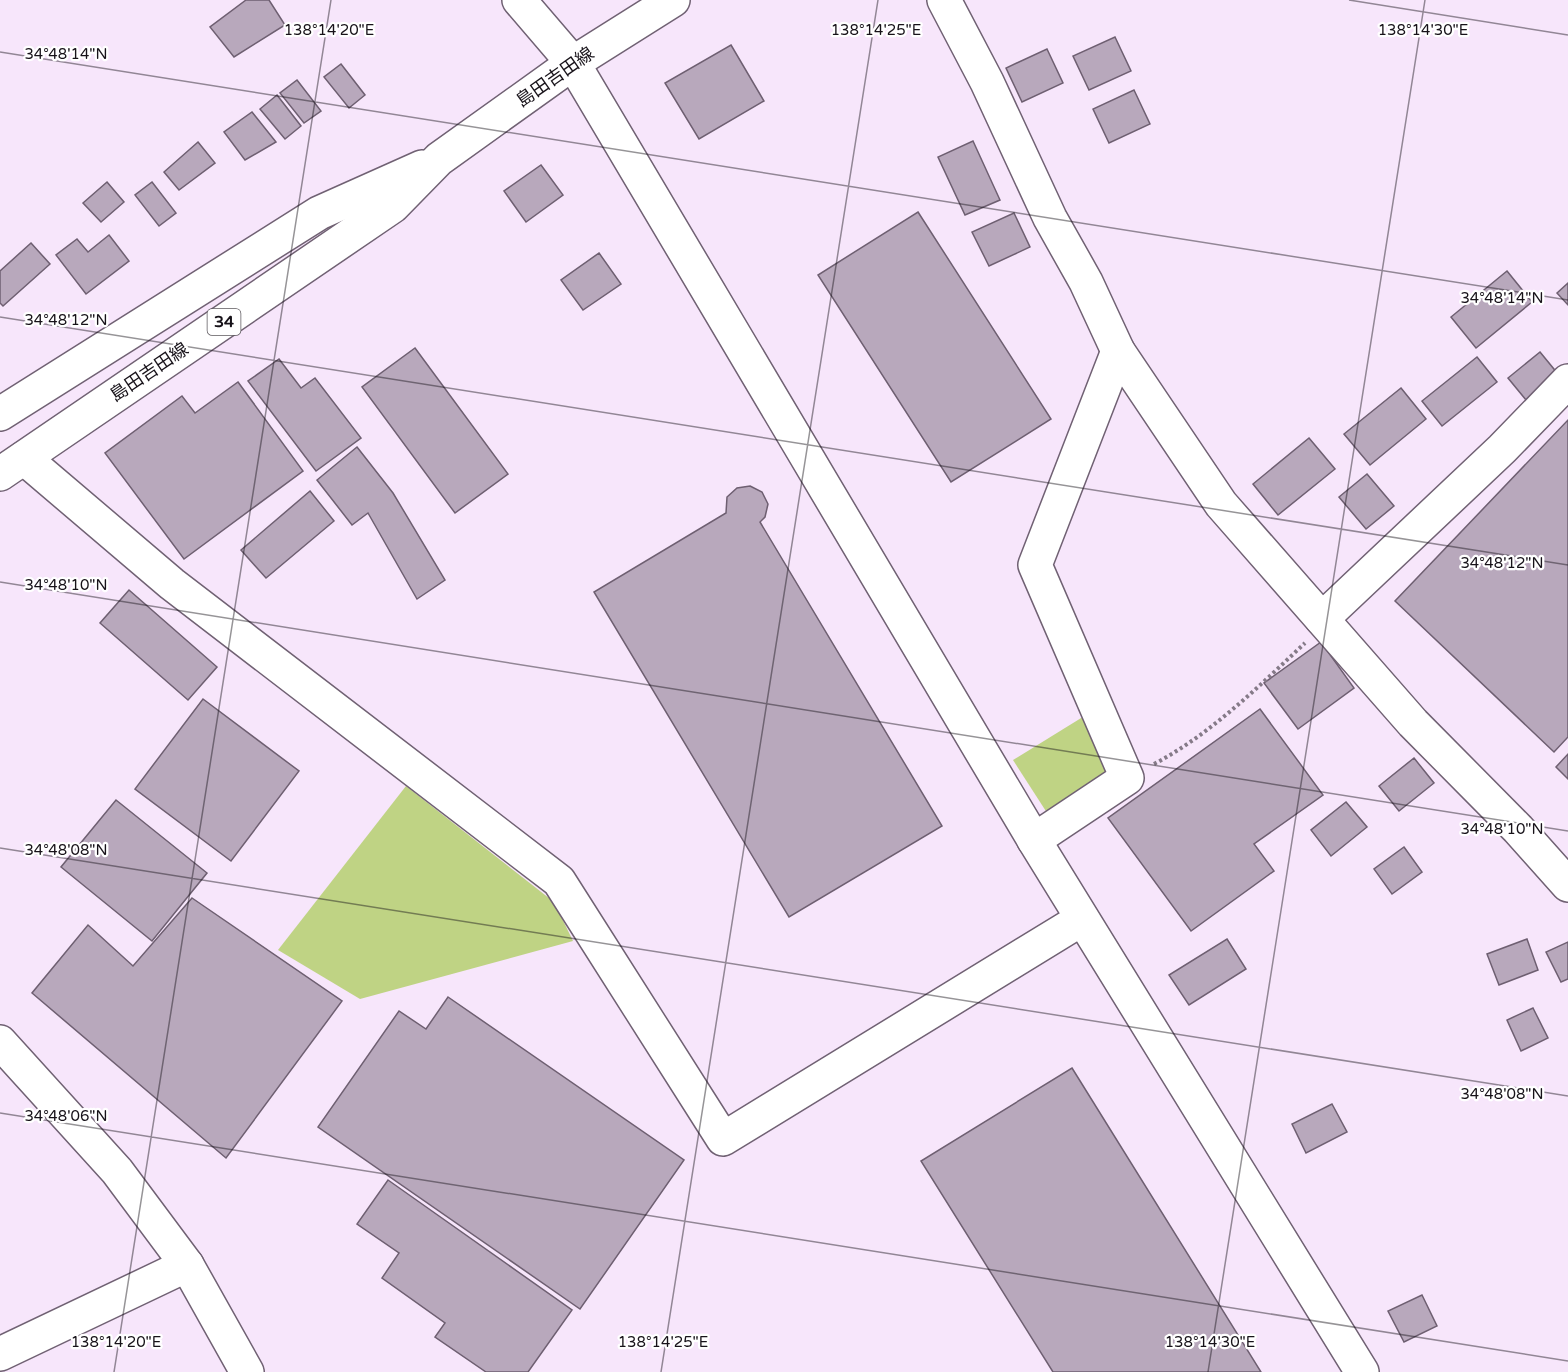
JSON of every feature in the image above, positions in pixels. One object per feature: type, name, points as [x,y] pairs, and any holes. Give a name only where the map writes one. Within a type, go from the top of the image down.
[{"type":"street","points":[[519,0],[573,63],[1034,840],[1362,1372]]},
{"type":"street","name":"島田吉田線","points":[[12,466],[393,206],[439,159],[573,63],[673,0]]},
{"type":"street","points":[[944,0],[987,82],[1050,218],[1086,282],[1118,351],[1221,504],[1413,723],[1518,829],[1568,885]]},
{"type":"street","name":"島田吉田線","points":[[0,414],[319,213],[439,159]]},
{"type":"street","points":[[1034,840],[1127,778],[1035,565],[1118,351]]},
{"type":"street","points":[[1324,621],[1502,449],[1568,381]]},
{"type":"street","points":[[12,466],[181,591],[559,881],[723,1139],[1082,919]]},
{"type":"street","points":[[2,1050],[117,1172],[187,1265],[247,1372]]},
{"type":"street","points":[[0,1354],[187,1265]]},
{"type":"street","points":[[0,1362],[4,1372]]},
{"type":"path","points":[[1127,778],[1173,754],[1246,698],[1324,621]]},
{"type":"green space","points":[[1086,715],[1112,759],[1105,789],[1051,819],[1013,760]]},
{"type":"green space","points":[[406,786],[554,902],[573,941],[360,999],[278,950]]},
{"type":"building","points":[[246,0],[269,0],[285,25],[234,57],[210,27]]},
{"type":"building","points":[[1115,37],[1131,71],[1089,90],[1073,56]]},
{"type":"building","points":[[731,45],[764,101],[699,139],[665,83]]},
{"type":"building","points":[[1047,49],[1063,83],[1022,102],[1006,68]]},
{"type":"building","points":[[341,64],[365,95],[349,108],[324,77]]},
{"type":"building","points":[[297,80],[321,111],[304,123],[280,93]]},
{"type":"building","points":[[1134,90],[1150,124],[1109,143],[1093,109]]},
{"type":"building","points":[[277,95],[301,126],[285,139],[260,109]]},
{"type":"building","points":[[252,112],[276,142],[245,160],[224,132]]},
{"type":"building","points":[[973,141],[1000,200],[965,215],[938,157]]},
{"type":"building","points":[[198,142],[215,163],[179,190],[164,172]]},
{"type":"building","points":[[541,165],[563,195],[526,222],[504,191]]},
{"type":"building","points":[[107,182],[124,202],[101,222],[83,203]]},
{"type":"building","points":[[152,182],[176,213],[159,226],[135,195]]},
{"type":"building","points":[[918,212],[1051,419],[951,482],[818,275]]},
{"type":"building","points":[[1014,213],[1030,247],[989,266],[972,232]]},
{"type":"building","points":[[109,235],[129,261],[86,294],[56,255],[77,239],[88,252]]},
{"type":"building","points":[[31,243],[50,264],[3,306],[0,303],[0,271]]},
{"type":"building","points":[[599,253],[621,284],[583,310],[561,280]]},
{"type":"building","points":[[1507,271],[1532,302],[1476,348],[1451,317]]},
{"type":"building","points":[[1568,283],[1568,305],[1557,293]]},
{"type":"building","points":[[415,348],[508,474],[455,513],[362,387]]},
{"type":"building","points":[[1540,352],[1558,374],[1526,400],[1508,378]]},
{"type":"building","points":[[1477,357],[1497,382],[1442,426],[1422,401]]},
{"type":"building","points":[[279,359],[301,388],[315,378],[361,438],[316,471],[248,381]]},
{"type":"building","points":[[238,382],[303,471],[184,559],[105,453],[182,396],[195,413]]},
{"type":"building","points":[[1401,388],[1426,419],[1370,465],[1344,434]]},
{"type":"building","points":[[1568,420],[1568,737],[1554,752],[1395,601]]},
{"type":"building","points":[[1309,438],[1335,469],[1278,515],[1253,484]]},
{"type":"building","points":[[357,447],[393,493],[445,580],[417,599],[368,513],[352,525],[317,480]]},
{"type":"building","points":[[1367,474],[1394,506],[1366,529],[1339,497]]},
{"type":"building","points":[[750,486],[762,492],[768,504],[765,517],[760,522],[942,826],[789,917],[594,592],[726,513],[727,497],[737,488]]},
{"type":"building","points":[[310,491],[334,521],[266,578],[241,550]]},
{"type":"building","points":[[129,590],[217,667],[188,700],[100,623]]},
{"type":"building","points":[[1321,642],[1354,688],[1298,729],[1264,683]]},
{"type":"building","points":[[203,699],[299,771],[231,861],[135,789]]},
{"type":"building","points":[[1260,709],[1323,795],[1254,844],[1274,871],[1191,931],[1108,818]]},
{"type":"building","points":[[1568,754],[1568,779],[1556,767]]},
{"type":"building","points":[[1414,758],[1434,783],[1399,811],[1379,786]]},
{"type":"building","points":[[116,800],[207,873],[152,941],[61,867]]},
{"type":"building","points":[[1346,802],[1367,827],[1331,856],[1311,830]]},
{"type":"building","points":[[1404,847],[1422,872],[1392,894],[1374,869]]},
{"type":"building","points":[[192,898],[342,1001],[226,1158],[32,993],[88,925],[133,966]]},
{"type":"building","points":[[1227,939],[1246,969],[1189,1005],[1169,975]]},
{"type":"building","points":[[1527,939],[1538,970],[1499,985],[1487,954]]},
{"type":"building","points":[[1568,942],[1568,979],[1561,982],[1546,952]]},
{"type":"building","points":[[448,997],[684,1160],[580,1309],[318,1127],[399,1011],[426,1029]]},
{"type":"building","points":[[1533,1008],[1548,1038],[1521,1051],[1507,1020]]},
{"type":"building","points":[[1072,1068],[1261,1372],[1053,1372],[921,1161]]},
{"type":"building","points":[[1332,1104],[1347,1132],[1306,1153],[1292,1124]]},
{"type":"building","points":[[388,1180],[572,1310],[528,1372],[486,1372],[435,1337],[445,1323],[382,1278],[399,1253],[357,1224]]},
{"type":"building","points":[[1422,1295],[1437,1326],[1404,1342],[1388,1311]]}]
